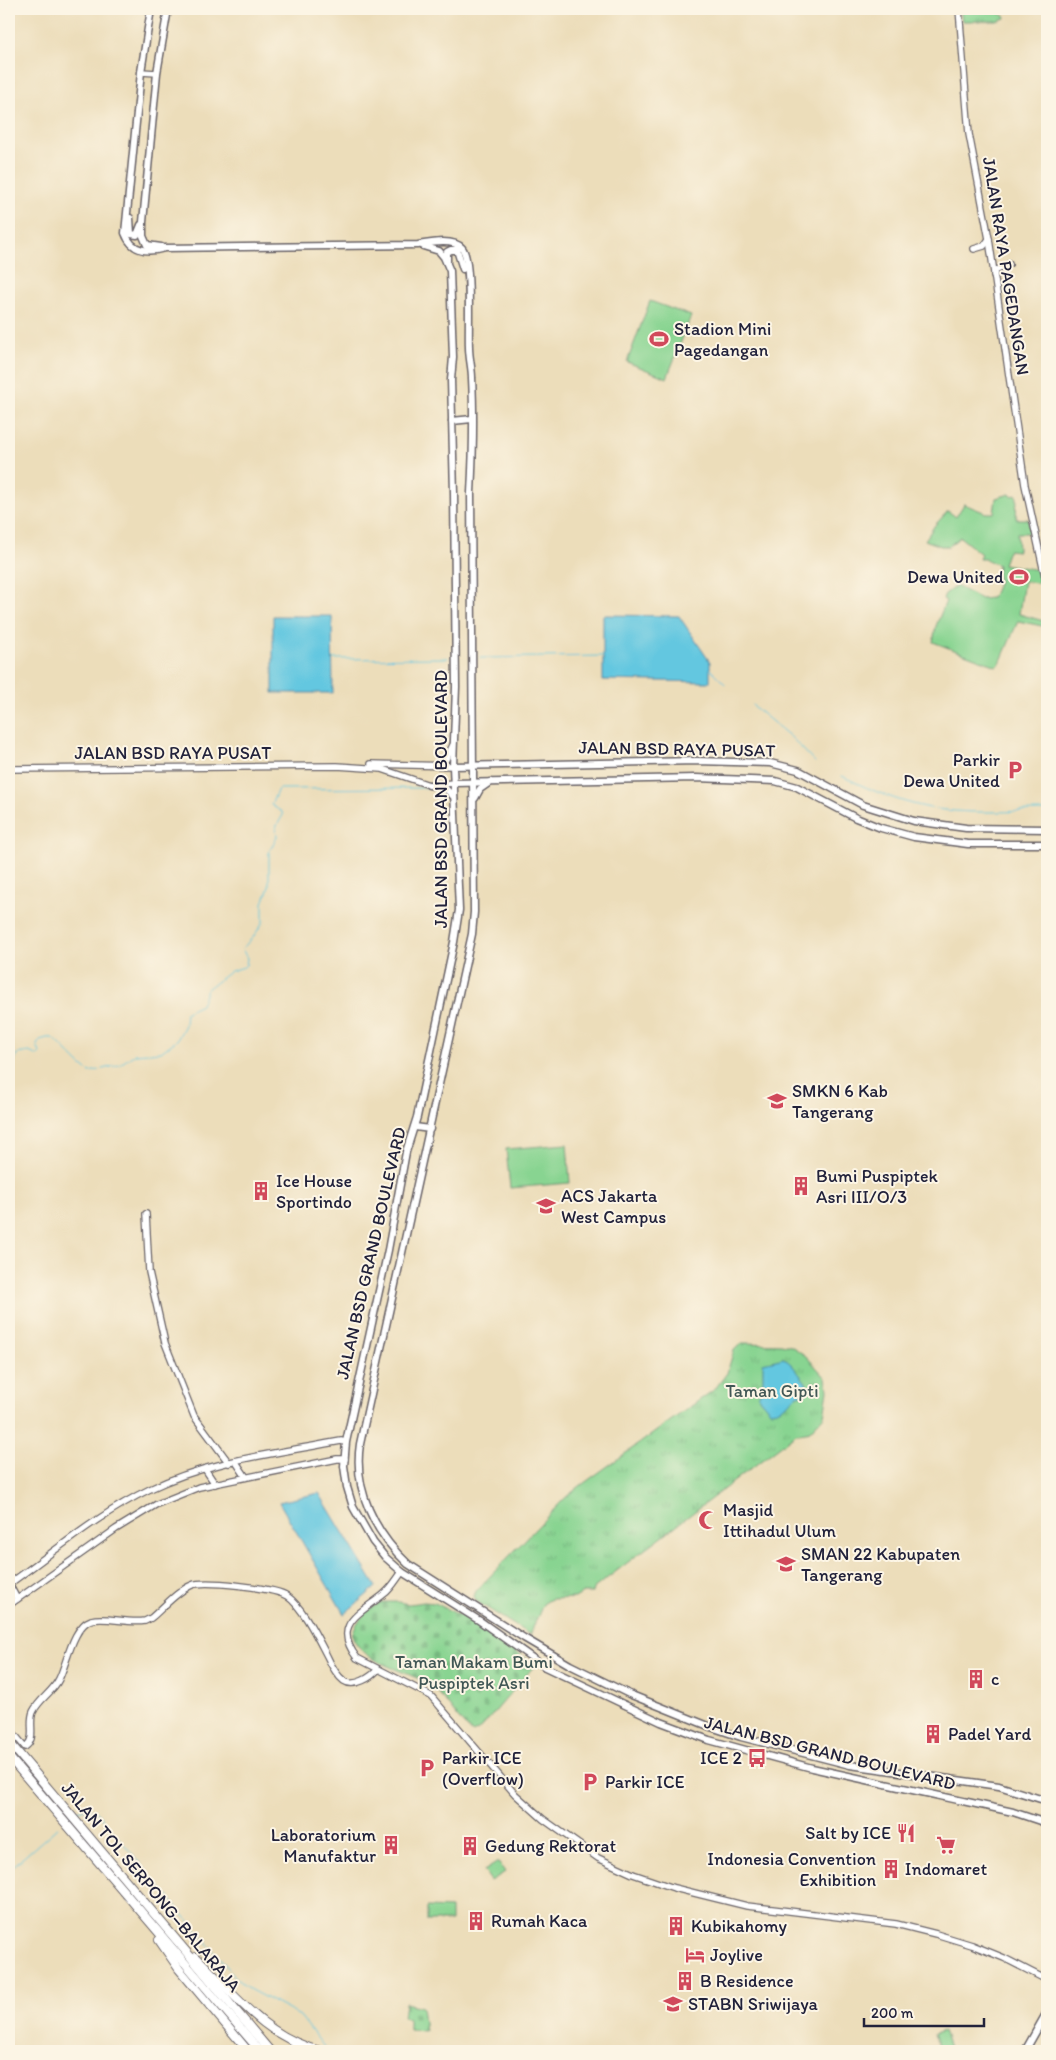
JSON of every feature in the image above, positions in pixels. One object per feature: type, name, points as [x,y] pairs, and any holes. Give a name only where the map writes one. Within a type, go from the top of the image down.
[{"type":"highway","name":"JALAN TOL SERPONG–BALARAJA","points":[[9,1742],[270,2051]]},
{"type":"highway","name":"JALAN TOL SERPONG–BALARAJA","points":[[9,1757],[260,2051]]},
{"type":"highway","points":[[128,1898],[179,1969],[249,2051]]},
{"type":"highway","points":[[164,1926],[271,2030],[288,2040],[320,2051]]},
{"type":"main road","points":[[151,9],[141,72],[125,233],[128,241],[142,251],[165,248]]},
{"type":"main road","points":[[168,9],[157,73],[143,222],[143,236],[147,245],[165,248],[418,245],[435,248],[447,263]]},
{"type":"main road","points":[[130,184],[131,234],[137,235],[143,222]]},
{"type":"main road","name":"JALAN BSD GRAND BOULEVARD","points":[[418,245],[448,242],[462,248],[465,253],[468,285],[473,459],[471,493],[474,912],[472,934],[360,1444],[358,1460],[361,1486],[374,1522],[394,1550],[408,1564],[524,1638],[570,1665],[629,1694],[714,1729],[815,1756],[850,1764],[999,1786],[1047,1801]]},
{"type":"main road","points":[[447,263],[447,252],[457,250],[468,285]]},
{"type":"main road","name":"JALAN BSD GRAND BOULEVARD","points":[[447,263],[450,271],[453,357],[451,380],[456,686],[453,766],[459,910],[457,930],[415,1127],[406,1152],[388,1250],[346,1442],[344,1459],[347,1487],[356,1513],[373,1542],[402,1572],[480,1621],[545,1667],[661,1722],[709,1740],[812,1768],[1013,1812],[1045,1825]]},
{"type":"main road","points":[[452,421],[472,420]]},
{"type":"main road","points":[[473,745],[480,759],[491,764]]},
{"type":"main road","name":"JALAN BSD RAYA PUSAT","points":[[453,766],[473,764],[706,761],[770,763],[798,770],[863,805],[914,821],[966,828],[1047,829]]},
{"type":"main road","name":"JALAN BSD RAYA PUSAT","points":[[454,783],[696,778],[775,781],[797,787],[856,818],[881,828],[914,837],[959,843],[1047,844]]},
{"type":"main road","points":[[474,803],[478,792],[491,781]]},
{"type":"main road","points":[[429,785],[444,787],[449,791],[453,795],[454,805]]},
{"type":"main road","points":[[1011,830],[1011,844]]},
{"type":"main road","points":[[415,1127],[430,1129]]},
{"type":"main road","points":[[346,1442],[360,1444]]},
{"type":"main road","points":[[344,1459],[358,1460]]},
{"type":"main road","points":[[709,1740],[714,1729]]},
{"type":"main road","points":[[812,1768],[815,1756]]},
{"type":"main road","points":[[1025,2051],[1047,2012]]},
{"type":"street","name":"JALAN RAYA PAGEDANGAN","points":[[959,9],[969,134],[989,239],[1025,485],[1047,586]]},
{"type":"street","points":[[141,72],[157,73]]},
{"type":"street","points":[[974,249],[984,246],[989,239]]},
{"type":"street","points":[[994,275],[995,271],[1009,264]]},
{"type":"street","points":[[433,766],[446,759],[453,744]]},
{"type":"street","points":[[337,766],[395,764],[453,766]]},
{"type":"street","points":[[337,766],[382,769],[429,785],[454,783]]},
{"type":"street","name":"JALAN BSD RAYA PUSAT","points":[[9,769],[337,766]]},
{"type":"street","points":[[146,1214],[149,1272],[165,1343],[194,1416],[232,1463],[246,1477]]},
{"type":"street","points":[[17,1599],[9,1584],[130,1500],[171,1480],[232,1463],[341,1441],[346,1442]]},
{"type":"street","points":[[9,1605],[138,1514],[178,1495],[246,1477],[337,1458],[344,1459]]},
{"type":"street","points":[[205,1469],[215,1484]]},
{"type":"street","points":[[402,1572],[387,1592],[367,1606],[346,1630],[346,1640],[357,1658],[431,1696],[501,1778],[543,1819],[598,1858],[624,1870],[674,1888],[747,1906],[896,1924],[930,1933],[972,1945],[997,1955],[1047,1980]]},
{"type":"street","points":[[9,1728],[25,1747],[30,1744],[32,1713],[52,1691],[59,1679],[76,1634],[83,1625],[95,1620],[145,1621],[183,1590],[197,1583],[212,1583],[279,1592],[295,1603],[332,1666],[345,1681],[352,1684],[368,1678],[378,1669]]},
{"type":"street","points":[[1045,1825],[1047,1816]]},
{"type":"green space","points":[[960,9],[1002,9],[1000,14],[1005,16],[1005,18],[997,21],[962,21]]},
{"type":"green space","name":"Stadion Mini Pagedangan","points":[[650,301],[691,316],[667,378],[627,362]]},
{"type":"green space","name":"Dewa United","points":[[1010,494],[1011,496],[1017,495],[1016,519],[1028,519],[1030,533],[1017,533],[1018,551],[1008,550],[1003,564],[1039,570],[1042,584],[1024,581],[1019,614],[1047,622],[1047,627],[1018,621],[1000,663],[996,666],[933,642],[936,626],[946,601],[943,599],[945,594],[956,586],[981,599],[992,598],[999,581],[997,574],[998,565],[985,559],[979,559],[981,554],[960,537],[949,546],[941,546],[925,540],[948,511],[956,517],[964,504],[986,513],[994,513],[996,498]]},
{"type":"green space","points":[[567,1144],[570,1183],[510,1188],[506,1149]]},
{"type":"green space","name":"Taman Gipti","points":[[742,1343],[791,1346],[806,1356],[826,1378],[828,1390],[824,1416],[810,1431],[796,1434],[593,1589],[592,1593],[583,1593],[575,1598],[551,1599],[543,1604],[530,1635],[476,1601],[474,1596],[476,1591],[564,1499],[715,1389],[727,1373],[734,1350]]},
{"type":"green space","name":"Taman Makam Bumi Puspiptek Asri","points":[[382,1602],[435,1603],[475,1623],[535,1665],[481,1728],[473,1733],[432,1687],[416,1677],[373,1659],[357,1645],[352,1635],[356,1625],[367,1612]]},
{"type":"green space","points":[[498,1862],[505,1872],[491,1881],[484,1871]]},
{"type":"green space","points":[[427,1907],[451,1908],[451,1921],[427,1921]]},
{"type":"green space","points":[[405,2003],[422,2007],[425,2031],[409,2030],[409,2018],[403,2017]]},
{"type":"green space","points":[[943,2031],[950,2050],[940,2051],[934,2034]]},
{"type":"water","points":[[603,615],[679,616],[710,662],[710,682],[603,680]]},
{"type":"water","points":[[273,616],[332,616],[333,693],[273,693]]},
{"type":"water","points":[[784,1358],[807,1384],[806,1392],[796,1396],[784,1406],[770,1411],[758,1397],[763,1386],[763,1363]]},
{"type":"water","points":[[319,1493],[376,1587],[344,1614],[279,1502]]},
{"type":"waterway","points":[[480,658],[603,656]]},
{"type":"waterway","points":[[333,659],[448,658]]},
{"type":"waterway","points":[[710,669],[725,684]]},
{"type":"waterway","points":[[752,705],[792,738],[815,762]]},
{"type":"waterway","points":[[842,776],[904,802],[929,808],[980,812],[1047,811]]},
{"type":"waterway","points":[[9,1075],[17,1054],[29,1052],[38,1056],[40,1053],[37,1045],[40,1040],[48,1038],[55,1040],[80,1065],[90,1072],[119,1065],[135,1054],[161,1052],[177,1040],[185,1025],[186,1012],[201,1005],[207,989],[231,971],[246,965],[247,958],[242,949],[263,922],[263,903],[269,887],[269,852],[277,837],[276,827],[283,815],[282,812],[271,805],[278,789],[429,788]]},
{"type":"waterway","points":[[76,1812],[87,1809],[98,1813],[239,1981],[249,1989],[300,2016],[325,2048]]},
{"type":"waterway","points":[[9,1870],[57,1828]]},
{"type":"waterway","points":[[9,1871],[11,1878],[9,1880]]},
{"type":"place","name":"Stadion Mini Pagedangan","points":[[659,339]]},
{"type":"place","name":"Dewa United","points":[[1019,577]]},
{"type":"place","name":"Parkir Dewa United","points":[[1015,770]]},
{"type":"place","name":"SMKN 6 Kab Tangerang","points":[[777,1101]]},
{"type":"place","name":"Bumi Puspiptek Asri III/O/3","points":[[801,1186]]},
{"type":"place","name":"Ice House Sportindo","points":[[261,1191]]},
{"type":"place","name":"ACS Jakarta West Campus","points":[[546,1206]]},
{"type":"place","name":"Masjid Ittihadul Ulum","points":[[708,1520]]},
{"type":"place","name":"SMAN 22 Kabupaten Tangerang","points":[[786,1564]]},
{"type":"place","name":"c","points":[[976,1679]]},
{"type":"place","name":"Padel Yard","points":[[933,1734]]},
{"type":"place","name":"ICE 2","points":[[757,1758]]},
{"type":"place","name":"Parkir ICE (Overflow)","points":[[427,1768]]},
{"type":"place","name":"Parkir ICE","points":[[590,1782]]},
{"type":"place","name":"Salt by ICE","points":[[906,1833]]},
{"type":"place","name":"Laboratorium Manufaktur","points":[[391,1845]]},
{"type":"place","name":"Indomaret","points":[[946,1845]]},
{"type":"place","name":"Gedung Rektorat","points":[[470,1846]]},
{"type":"place","name":"Indonesia Convention Exhibition","points":[[891,1869]]},
{"type":"place","name":"Rumah Kaca","points":[[476,1921]]},
{"type":"place","name":"Kubikahomy","points":[[676,1926]]},
{"type":"place","name":"Joylive","points":[[695,1955]]},
{"type":"place","name":"B Residence","points":[[685,1981]]},
{"type":"place","name":"STABN Sriwijaya","points":[[673,2004]]}]
